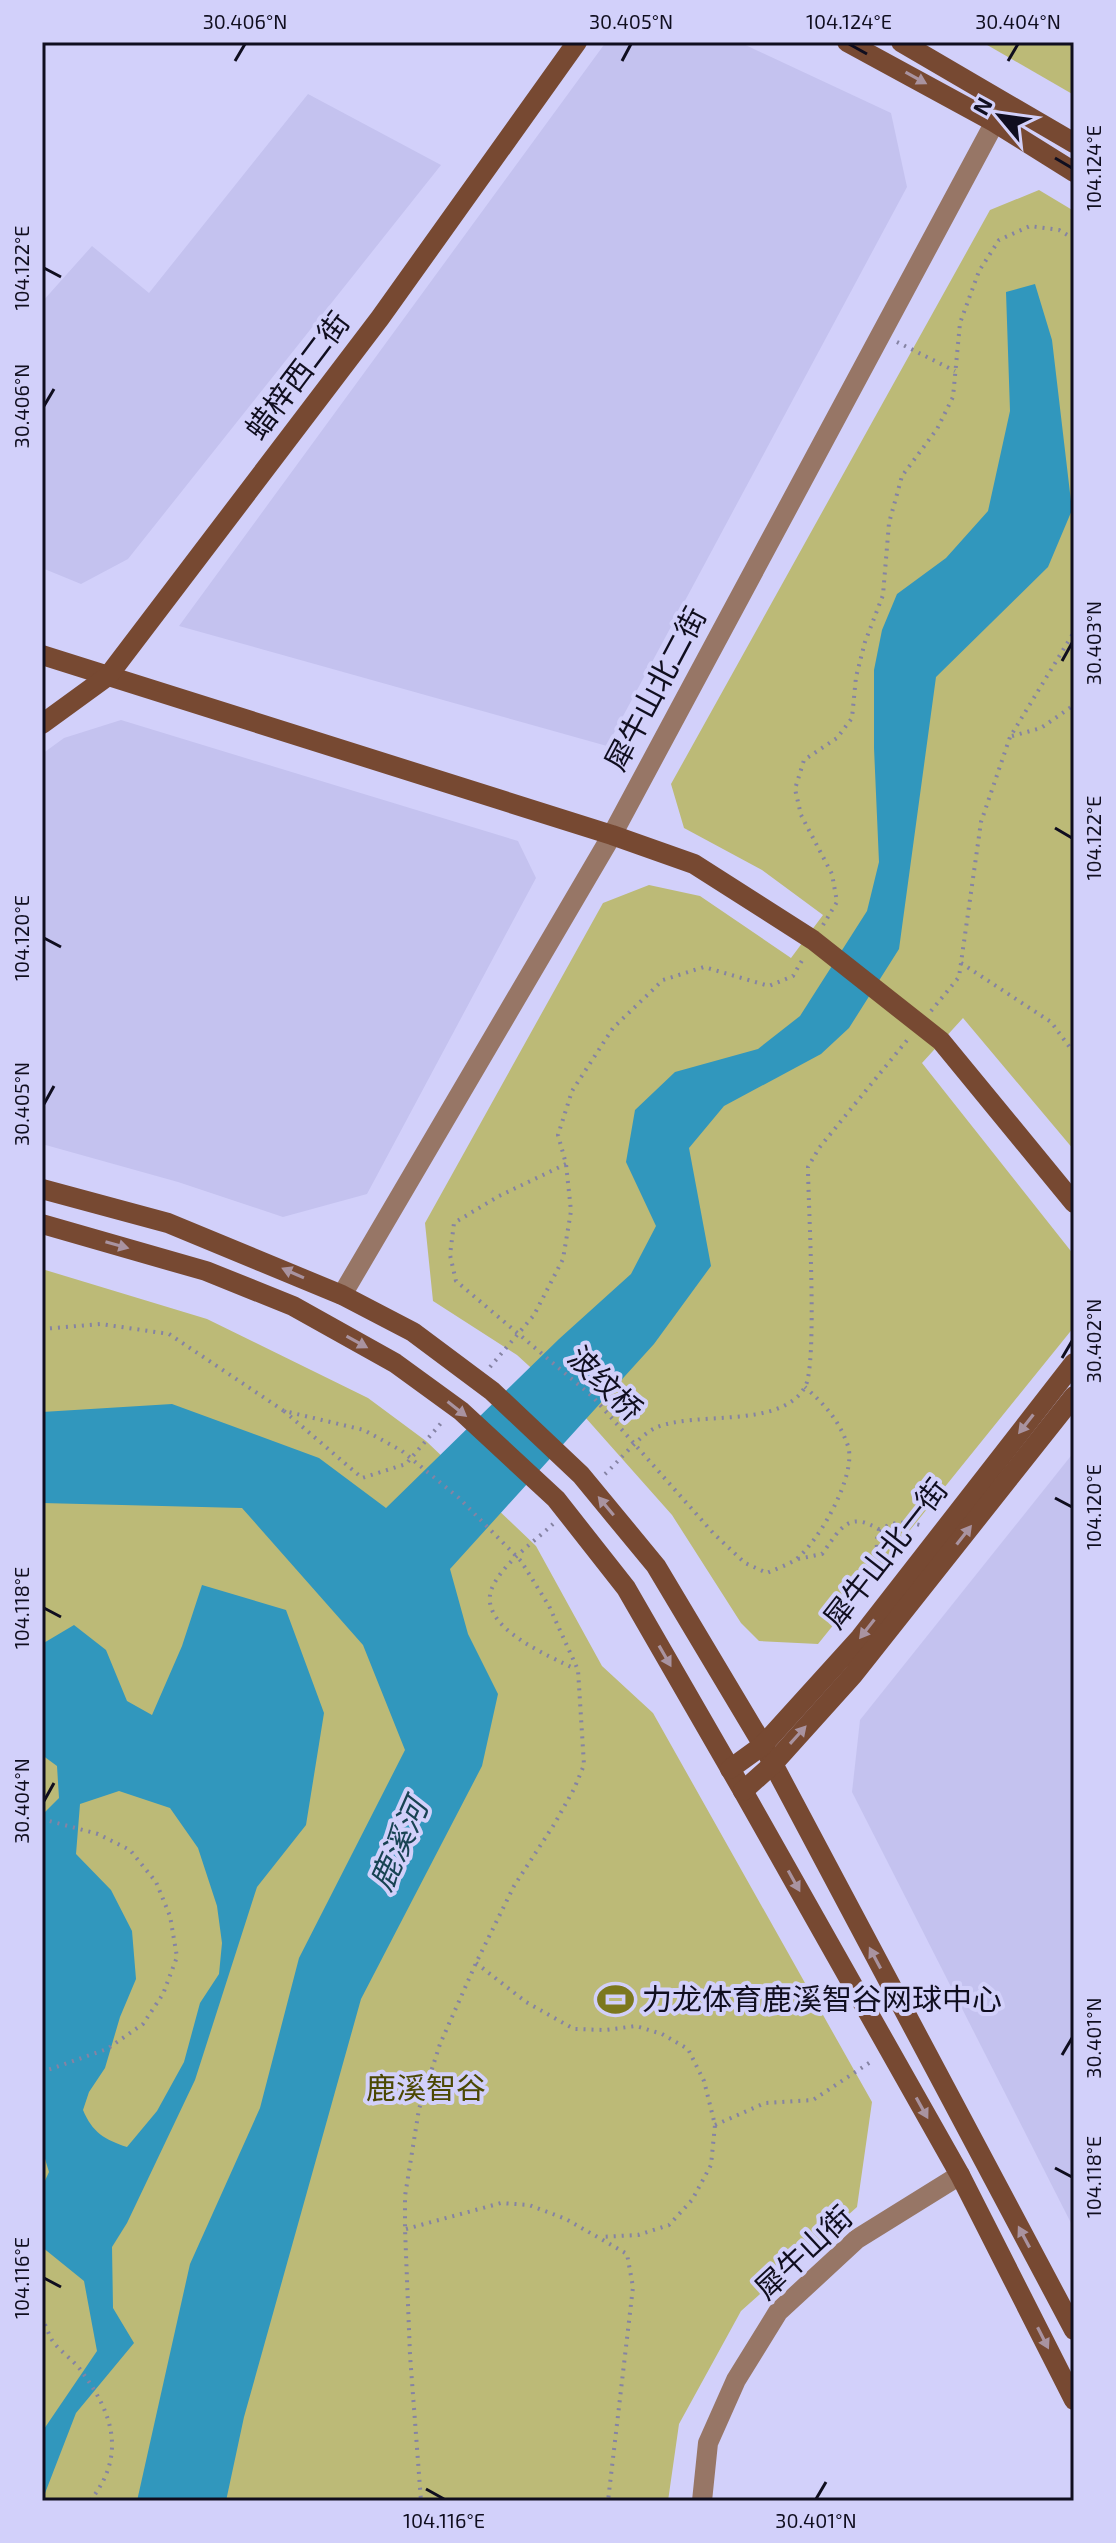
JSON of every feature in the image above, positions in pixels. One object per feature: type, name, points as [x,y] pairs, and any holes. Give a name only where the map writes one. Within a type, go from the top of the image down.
[{"type":"street","name":"蜡梓西二街","points":[[42,724],[108,676],[380,318],[577,42]]},
{"type":"street","points":[[847,42],[994,122],[1074,172]]},
{"type":"street","points":[[901,42],[1074,143]]},
{"type":"street","name":"犀牛山北二街","points":[[342,1295],[612,835],[1005,102]]},
{"type":"street","points":[[42,655],[612,835],[694,864],[813,940],[941,1041],[1074,1203]]},
{"type":"street","points":[[42,1189],[168,1223],[342,1295],[413,1332],[492,1391],[581,1475],[656,1566],[763,1745],[1074,2330]]},
{"type":"street","points":[[42,1224],[206,1271],[293,1306],[395,1363],[461,1411],[556,1499],[626,1588],[743,1791],[960,2175],[1074,2400]]},
{"type":"street","name":"犀牛山北一街","points":[[730,1769],[763,1745],[860,1638],[1074,1363]]},
{"type":"street","name":"犀牛山北一街","points":[[743,1791],[772,1765],[853,1675],[1074,1396]]},
{"type":"street","name":"犀牛山街","points":[[702,2501],[708,2443],[736,2380],[778,2312],[857,2239],[960,2175]]},
{"type":"path","points":[[881,334],[955,371]]},
{"type":"path","points":[[929,1014],[959,977],[981,822],[1010,737],[1074,632]]},
{"type":"path","points":[[1010,737],[1041,728],[1074,705]]},
{"type":"path","points":[[961,963],[1051,1022],[1074,1053]]},
{"type":"path","points":[[597,1482],[653,1429],[694,1419],[755,1416],[787,1404],[805,1387],[811,1356],[808,1167],[819,1148],[909,1038]]},
{"type":"path","name":"波纹桥","points":[[566,1164],[499,1196],[454,1223],[450,1255],[456,1281],[593,1397],[671,1487],[745,1563],[767,1573],[795,1559]]},
{"type":"path","points":[[42,1329],[101,1324],[169,1334],[284,1411],[364,1430],[402,1451],[459,1498],[521,1561],[549,1606],[578,1670],[584,1765],[562,1812],[514,1886],[476,1963],[440,2044],[419,2109],[405,2196],[405,2229],[410,2355],[421,2501]]},
{"type":"path","points":[[795,1559],[827,1524],[844,1482],[849,1449],[832,1411],[805,1387]]},
{"type":"path","points":[[563,1515],[506,1569],[491,1590],[491,1610],[510,1634],[578,1670]]},
{"type":"path","points":[[795,1559],[822,1554],[841,1528],[853,1520],[866,1521],[880,1530]]},
{"type":"path","points":[[886,1569],[876,1553],[875,1541],[880,1530],[891,1523],[903,1521],[920,1525]]},
{"type":"path","points":[[42,1819],[98,1834],[130,1850],[156,1882],[170,1916],[177,1957],[163,1994],[143,2024],[107,2049],[42,2072]]},
{"type":"path","points":[[476,1963],[526,2002],[574,2029],[605,2030],[636,2026],[662,2034],[688,2049],[704,2081],[715,2125],[711,2165],[692,2200],[669,2225],[638,2235],[600,2237]]},
{"type":"path","points":[[715,2125],[765,2103],[813,2100],[864,2068],[888,2047]]},
{"type":"path","points":[[405,2229],[501,2203],[529,2205],[566,2219],[627,2254],[633,2287],[608,2501]]},
{"type":"path","points":[[42,2320],[52,2340],[81,2370],[105,2409],[113,2444],[103,2485],[90,2501]]},
{"type":"shaded area","points":[[606,42],[739,42],[891,113],[907,187],[607,746],[179,626]]},
{"type":"shaded area","points":[[308,94],[441,165],[128,559],[81,584],[42,568],[42,302],[92,246],[149,293]]},
{"type":"shaded area","points":[[121,720],[518,841],[536,878],[367,1194],[283,1217],[178,1182],[42,1144],[42,754],[64,738]]},
{"type":"shaded area","points":[[1074,1452],[1074,2229],[852,1792],[860,1720]]},
{"type":"green space","points":[[982,42],[1074,42],[1074,95]]},
{"type":"green space","points":[[1039,190],[1074,211],[1074,1150],[963,1018],[922,1063],[1074,1255],[1074,1327],[818,1644],[759,1641],[741,1623],[672,1515],[585,1417],[517,1355],[433,1301],[425,1223],[603,903],[649,885],[700,896],[791,958],[823,915],[762,870],[684,828],[671,784],[990,210]]},
{"type":"green space","name":"鹿溪智谷","points":[[42,1269],[207,1319],[368,1398],[426,1441],[536,1546],[602,1666],[653,1713],[872,2102],[857,2207],[741,2311],[679,2424],[668,2501],[42,2501]]},
{"type":"water","name":"鹿溪河","points":[[1035,284],[1052,340],[1072,510],[1048,567],[936,677],[899,949],[849,1028],[821,1054],[724,1106],[689,1148],[711,1266],[654,1344],[450,1569],[468,1634],[498,1694],[482,1766],[361,1999],[244,2417],[226,2501],[137,2501],[190,2264],[260,2108],[299,1958],[405,1750],[363,1645],[242,1508],[42,1503],[42,1412],[172,1404],[319,1458],[386,1508],[559,1339],[631,1274],[656,1226],[626,1162],[635,1110],[675,1072],[758,1049],[800,1016],[867,911],[879,862],[874,670],[882,630],[897,594],[946,558],[988,511],[1010,411],[1006,292]]},
{"type":"water","points":[[202,1585],[286,1610],[324,1713],[306,1825],[257,1887],[195,2080],[127,2223],[112,2247],[113,2308],[134,2343],[76,2413],[42,2501],[44,2429],[97,2351],[84,2281],[42,2247],[42,2187],[49,2172],[42,2149],[42,1815],[59,1798],[57,1766],[42,1755],[42,1644],[74,1625],[106,1650],[127,1701],[152,1715],[182,1646]],"holes":[[[119,1791],[170,1808],[198,1848],[217,1906],[222,1943],[219,1974],[200,2003],[184,2062],[157,2111],[127,2147],[100,2134],[83,2110],[89,2092],[105,2068],[120,2017],[136,1979],[132,1931],[111,1890],[76,1854],[80,1804]]]},
{"type":"place","name":"力龙体育鹿溪智谷网球中心","points":[[616,2000]]}]
